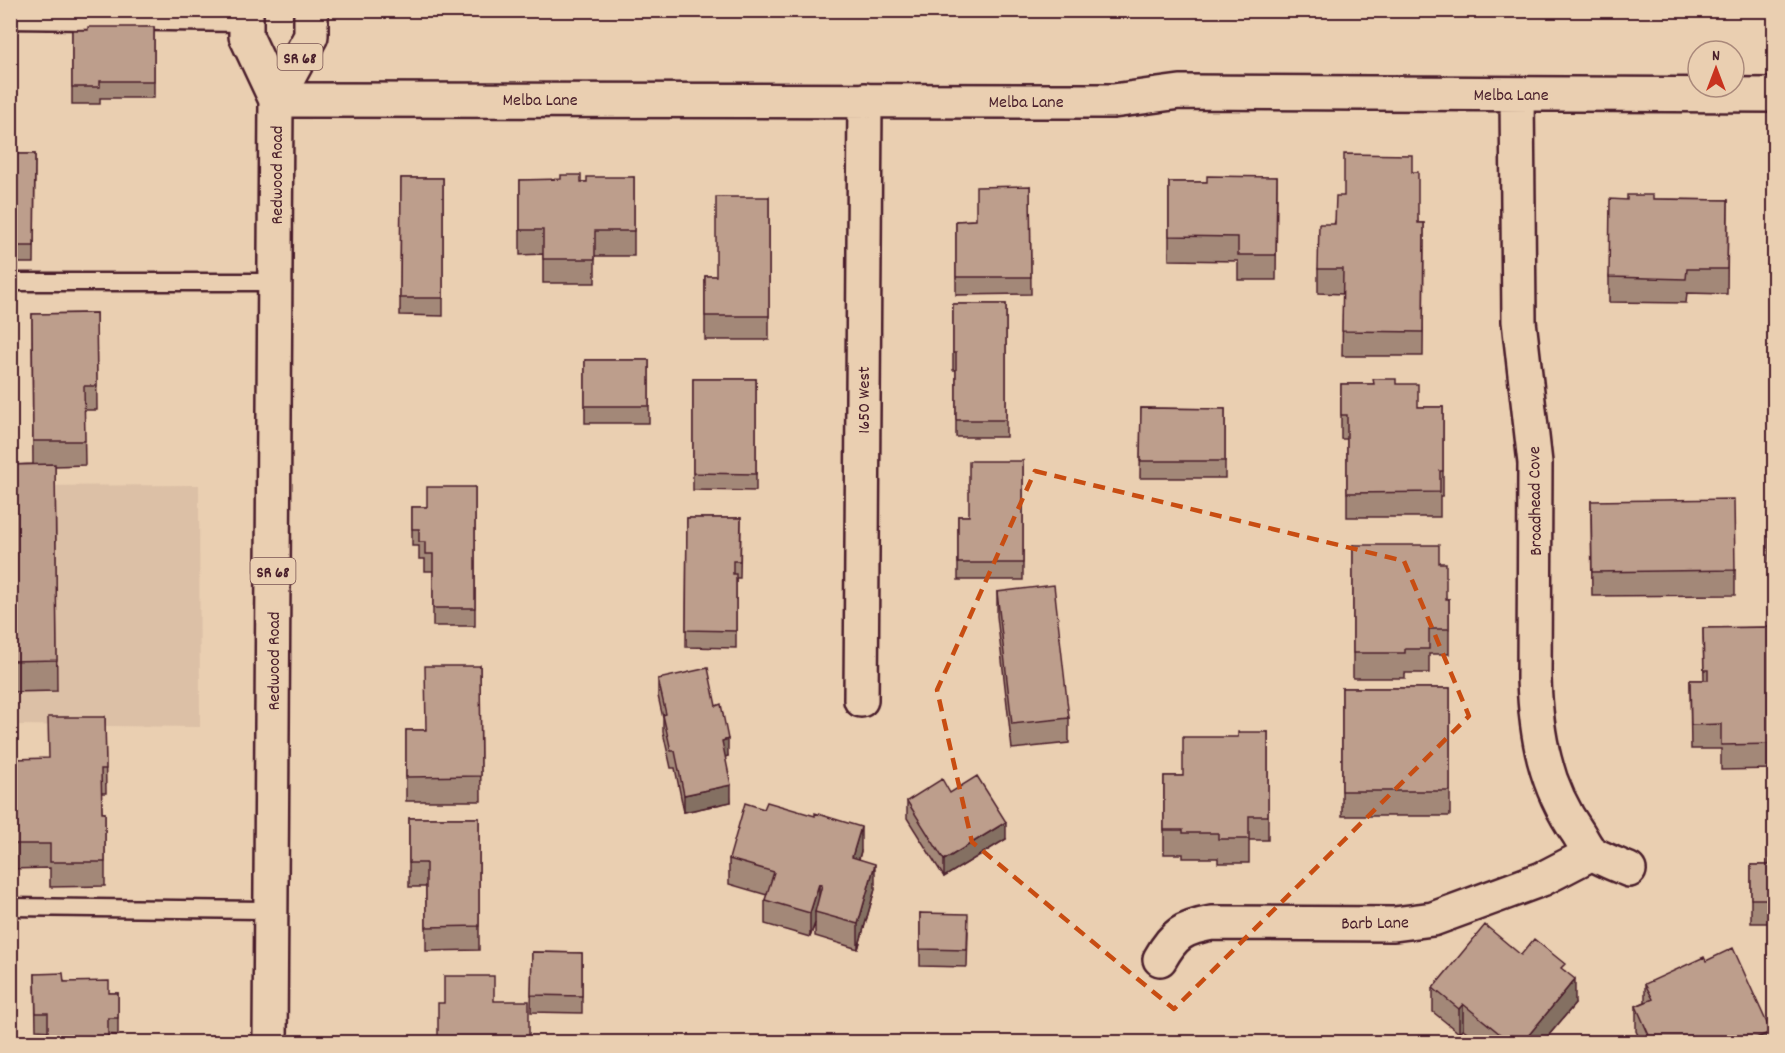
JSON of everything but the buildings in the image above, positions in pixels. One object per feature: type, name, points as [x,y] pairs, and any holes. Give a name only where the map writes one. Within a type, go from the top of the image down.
[{"type":"street","name":"Redwood Road","points":[[276,100],[311,36],[311,10]]},
{"type":"street","name":"Redwood Road","points":[[246,17],[246,36],[276,100],[270,1042]]},
{"type":"street","name":"Melba Lane","points":[[276,100],[1113,101],[1180,92],[1774,95]]},
{"type":"street","name":"Broadhead Cove","points":[[1518,95],[1519,321],[1535,464],[1535,714],[1540,746],[1550,778],[1567,817],[1592,853]]},
{"type":"street","name":"1650 West","points":[[861,700],[865,100]]},
{"type":"street","points":[[1592,853],[1629,870]]},
{"type":"street","name":"Barb Lane","points":[[1160,959],[1168,944],[1179,932],[1212,922],[1394,924],[1432,920],[1542,879],[1592,853]]},
{"type":"lane","points":[[10,20],[246,17]]},
{"type":"lane","points":[[10,282],[275,282]]},
{"type":"lane","points":[[10,907],[271,910]]},
{"type":"highlighted area","points":[[1035,471],[1404,561],[1469,716],[1174,1009],[972,842],[937,690]]},
{"type":"shaded area","points":[[199,485],[200,727],[11,725],[11,486]]}]
